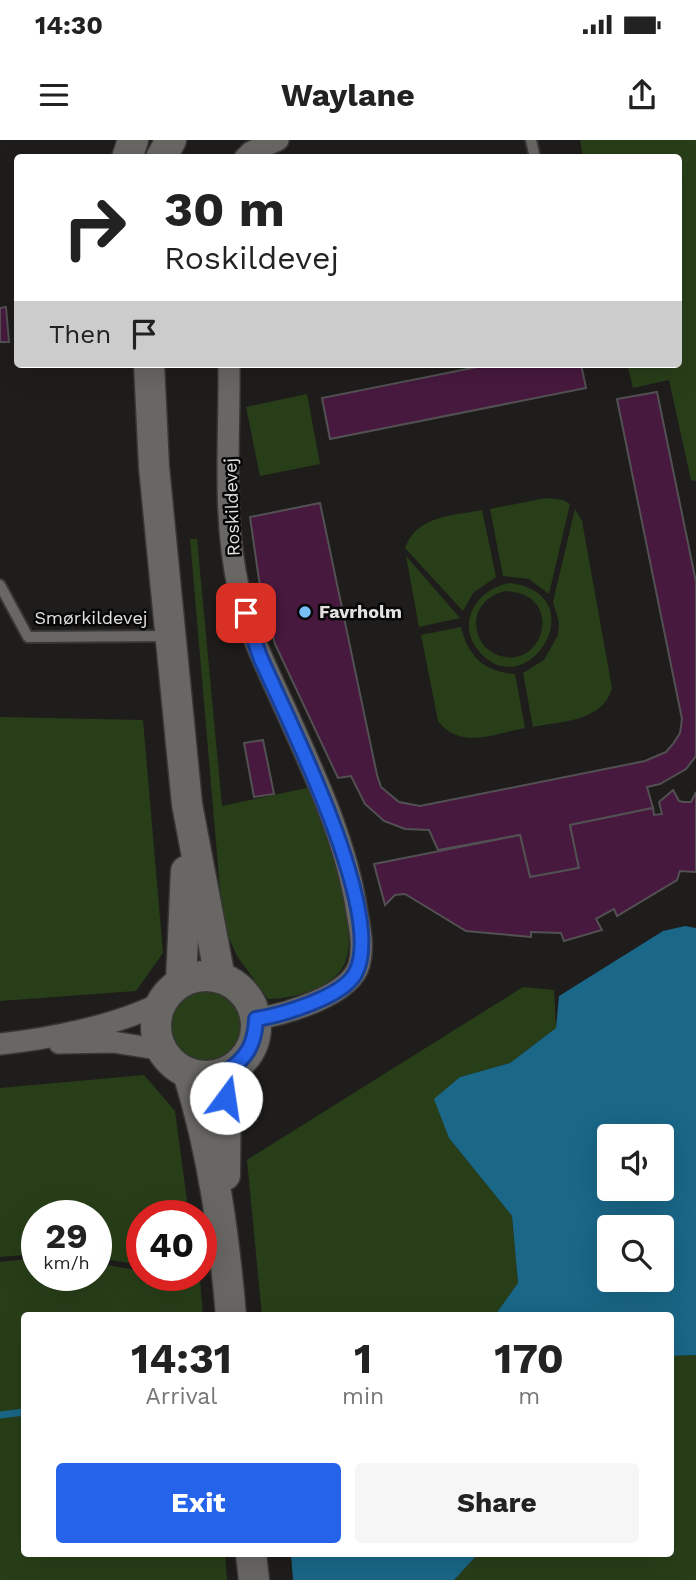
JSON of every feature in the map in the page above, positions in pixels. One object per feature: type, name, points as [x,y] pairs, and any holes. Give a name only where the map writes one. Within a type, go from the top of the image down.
[{"type":"street","points":[[249,154],[278,140]]},
{"type":"street","points":[[136,368],[154,467]]},
{"type":"street","points":[[149,368],[154,467],[187,804],[220,978]]},
{"type":"street","name":"Roskildevej","points":[[234,368],[230,538],[239,592],[260,656],[329,808],[349,875],[362,941],[358,968],[348,984],[297,1008],[256,1019]]},
{"type":"street","points":[[4,1043],[113,1023],[138,1015],[172,992],[207,975],[233,984],[244,993],[256,1019],[256,1035],[250,1050],[240,1063],[226,1072],[201,1076],[176,1066],[163,1051],[156,1030],[172,992],[187,804]]},
{"type":"street","points":[[4,1043],[113,1042],[163,1051]]},
{"type":"street","points":[[226,1072],[223,1221],[231,1312]]},
{"type":"street","points":[[188,1073],[198,1103],[223,1221]]},
{"type":"street","points":[[251,1557],[254,1580]]},
{"type":"lane","name":"Smørkildevej","points":[[0,584],[27,637],[171,635]]},
{"type":"green space","points":[[580,140],[696,140],[696,481],[691,480],[669,380],[633,388],[628,368],[682,368],[682,154],[582,154]]},
{"type":"green space","points":[[307,394],[320,464],[260,476],[246,407]]},
{"type":"green space","points":[[546,498],[563,500],[570,504],[549,594],[529,579],[503,576],[490,509]]},
{"type":"green space","points":[[575,509],[582,521],[612,688],[600,708],[590,714],[533,727],[523,673],[544,660],[558,635],[559,622],[553,602]]},
{"type":"green space","points":[[482,510],[496,577],[473,593],[463,611],[405,548],[418,529],[427,523]]},
{"type":"green space","points":[[190,539],[197,539],[222,806],[307,788],[322,825],[344,898],[349,943],[341,970],[324,985],[289,997],[268,999],[237,956],[223,924]]},
{"type":"green space","points":[[406,556],[460,618],[419,627]]},
{"type":"green space","points":[[510,583],[536,592],[549,607],[551,625],[545,643],[532,658],[516,666],[497,665],[478,650],[469,628],[470,617],[480,599],[499,586]],"holes":[[[506,591],[525,595],[537,605],[542,618],[541,631],[535,644],[525,653],[512,657],[495,654],[484,646],[479,637],[476,626],[478,612],[486,601],[498,593]]]},
{"type":"green space","points":[[461,627],[468,647],[479,661],[495,670],[515,674],[525,728],[467,738],[447,730],[438,721],[421,635]]},
{"type":"green space","points":[[0,717],[143,720],[163,953],[136,991],[0,1001]]},
{"type":"green space","points":[[523,987],[554,990],[556,1028],[510,1063],[460,1077],[449,1138],[512,1216],[518,1283],[497,1312],[262,1312],[247,1160]]},
{"type":"green space","points":[[206,992],[219,995],[230,1002],[237,1013],[240,1026],[237,1039],[230,1050],[219,1057],[206,1060],[193,1057],[182,1050],[175,1039],[172,1026],[175,1013],[182,1002],[193,995]]},
{"type":"green space","points":[[144,1075],[175,1111],[187,1200],[126,1200],[126,1263],[112,1260],[112,1200],[21,1200],[21,1255],[0,1257],[0,1088]]},
{"type":"green space","points":[[21,1260],[21,1291],[112,1291],[112,1266],[126,1268],[126,1291],[201,1291],[203,1312],[21,1312],[21,1557],[225,1557],[227,1580],[0,1580],[0,1262]]},
{"type":"green space","points":[[696,1355],[696,1580],[454,1580],[475,1557],[674,1557],[674,1356]]},
{"type":"water","points":[[685,926],[696,928],[696,1355],[674,1356],[674,1312],[497,1312],[518,1283],[512,1216],[449,1138],[434,1099],[460,1077],[510,1063],[556,1028],[559,996],[663,931]]},
{"type":"water","points":[[291,1557],[475,1557],[454,1580],[293,1580]]},
{"type":"building","points":[[6,307],[9,342],[0,342],[0,308]]},
{"type":"building","points":[[472,368],[582,368],[586,388],[330,439],[322,398]]},
{"type":"building","name":"Favrholm","points":[[657,392],[696,582],[696,756],[686,769],[660,784],[647,787],[653,808],[570,825],[579,868],[530,877],[520,835],[438,850],[429,830],[405,829],[384,821],[365,804],[351,776],[338,778],[275,644],[259,580],[250,517],[320,503],[377,775],[381,787],[399,802],[420,806],[645,761],[666,752],[680,733],[682,719],[617,399]]},
{"type":"building","points":[[263,740],[274,794],[254,797],[244,743]]},
{"type":"building","points":[[673,790],[679,801],[684,802],[691,802],[696,792],[696,872],[680,871],[677,880],[617,916],[614,909],[596,919],[602,930],[564,941],[561,933],[531,932],[531,937],[466,931],[405,894],[395,895],[385,905],[374,864],[520,835],[530,877],[579,868],[570,825],[653,808],[654,815],[662,814],[659,802]]},
{"type":"waterway","points":[[0,1415],[21,1412]]},
{"type":"place","name":"Favrholm","points":[[305,612]]},
{"type":"route","points":[[226,1098],[226,1072],[240,1063],[250,1050],[256,1035],[256,1019],[297,1008],[348,984],[358,968],[362,941],[349,875],[329,808],[260,656],[246,613]]}]
